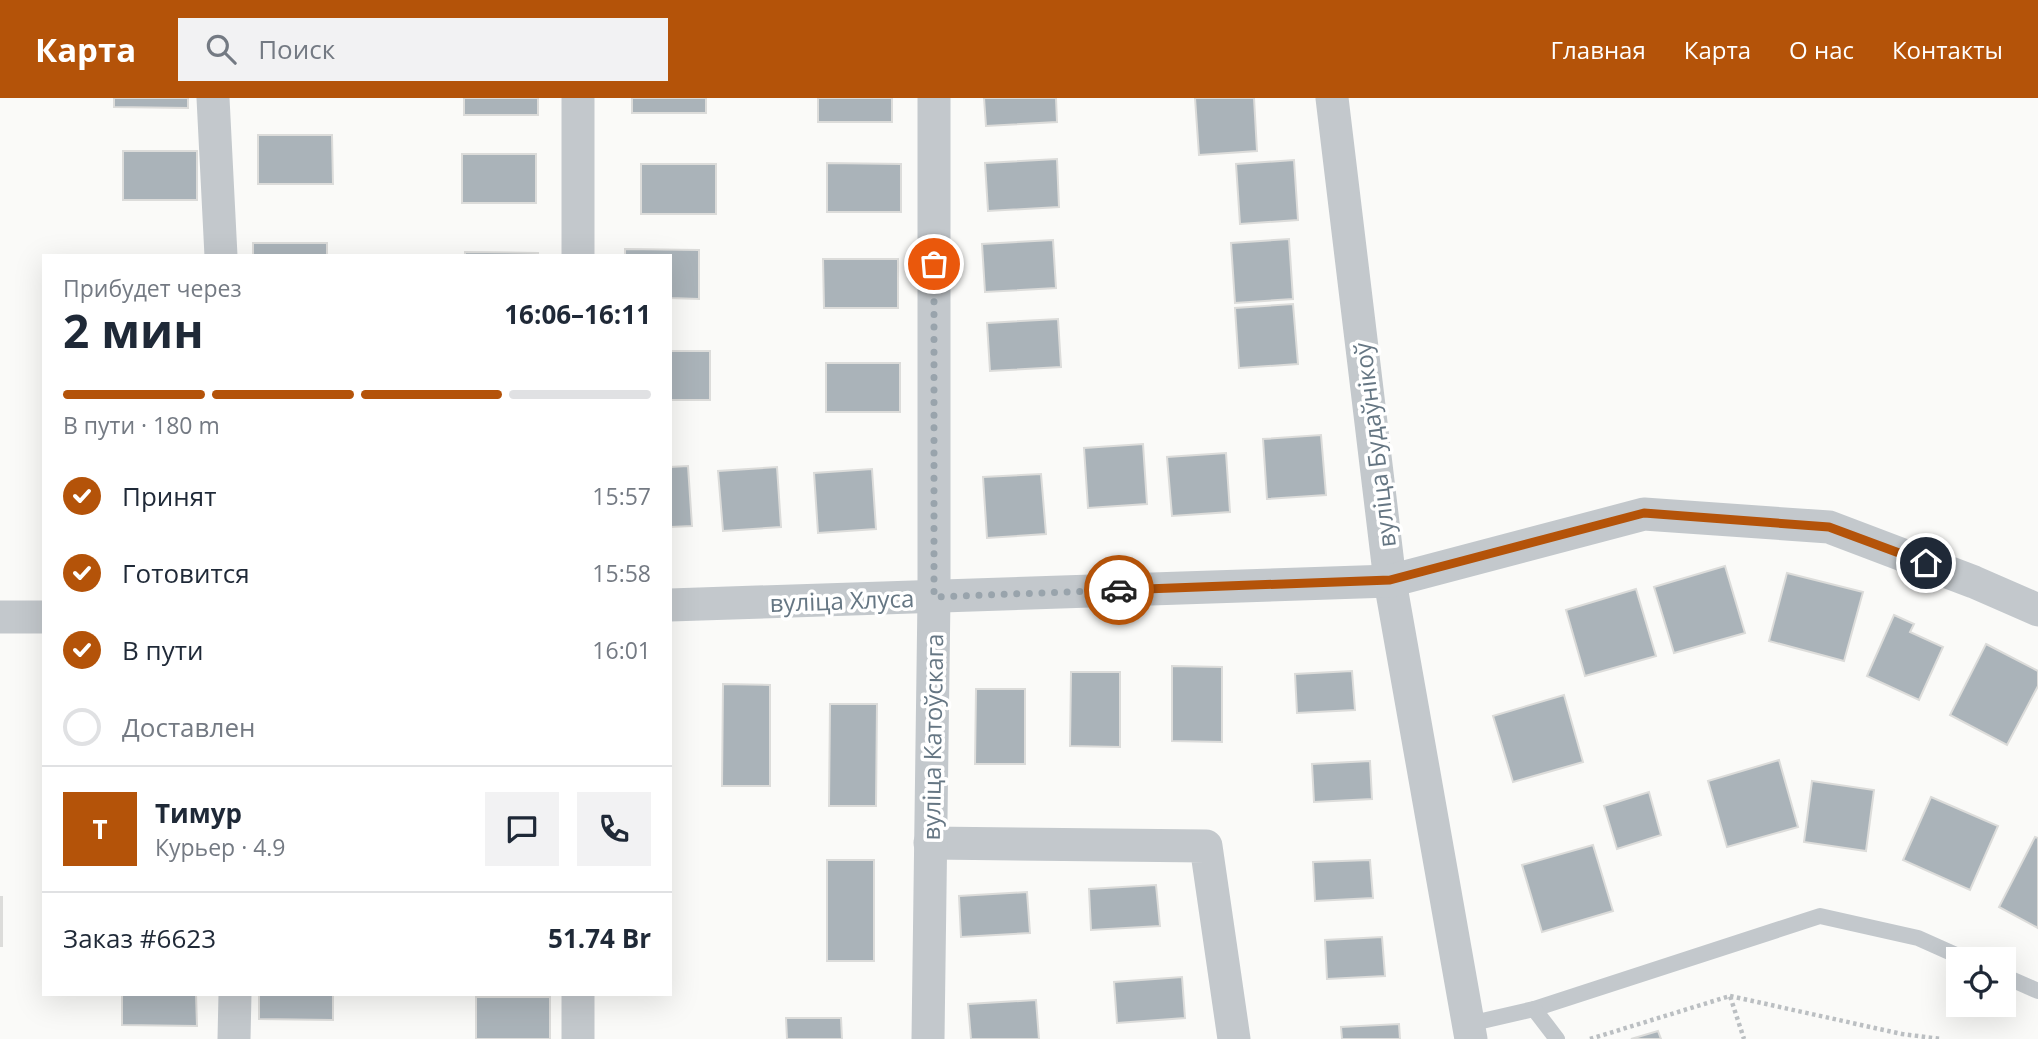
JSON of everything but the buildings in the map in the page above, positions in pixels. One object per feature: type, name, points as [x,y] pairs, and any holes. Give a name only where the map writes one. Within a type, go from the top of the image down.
[{"type":"street","points":[[213,98],[220,254]]},
{"type":"street","points":[[578,98],[578,254]]},
{"type":"street","name":"вуліца Катоўскага","points":[[928,1039],[934,597],[934,98]]},
{"type":"street","name":"вуліца Будаўнікоў","points":[[1332,98],[1390,580],[1470,1032]]},
{"type":"street","name":"вуліца Хлуса","points":[[672,605],[1390,580],[1644,513],[1829,527],[1974,582],[2038,610]]},
{"type":"street","points":[[0,617],[42,617]]},
{"type":"street","points":[[930,843],[1206,846],[1234,1039]]},
{"type":"street","points":[[234,1039],[235,996]]},
{"type":"street","points":[[578,996],[578,1039]]},
{"type":"lane","points":[[1470,1032],[1820,916],[1918,938],[1946,951]]},
{"type":"lane","points":[[2016,981],[2038,991]]},
{"type":"lane","points":[[1534,1009],[1557,1039]]},
{"type":"path","points":[[1730,996],[1744,1039]]},
{"type":"path","points":[[1590,1039],[1730,996],[1902,1034],[1941,1039]]},
{"type":"way so far","points":[[934,264],[934,597],[1119,590]]},
{"type":"route","points":[[1119,590],[1390,580],[1644,513],[1829,527],[1926,563]]}]
